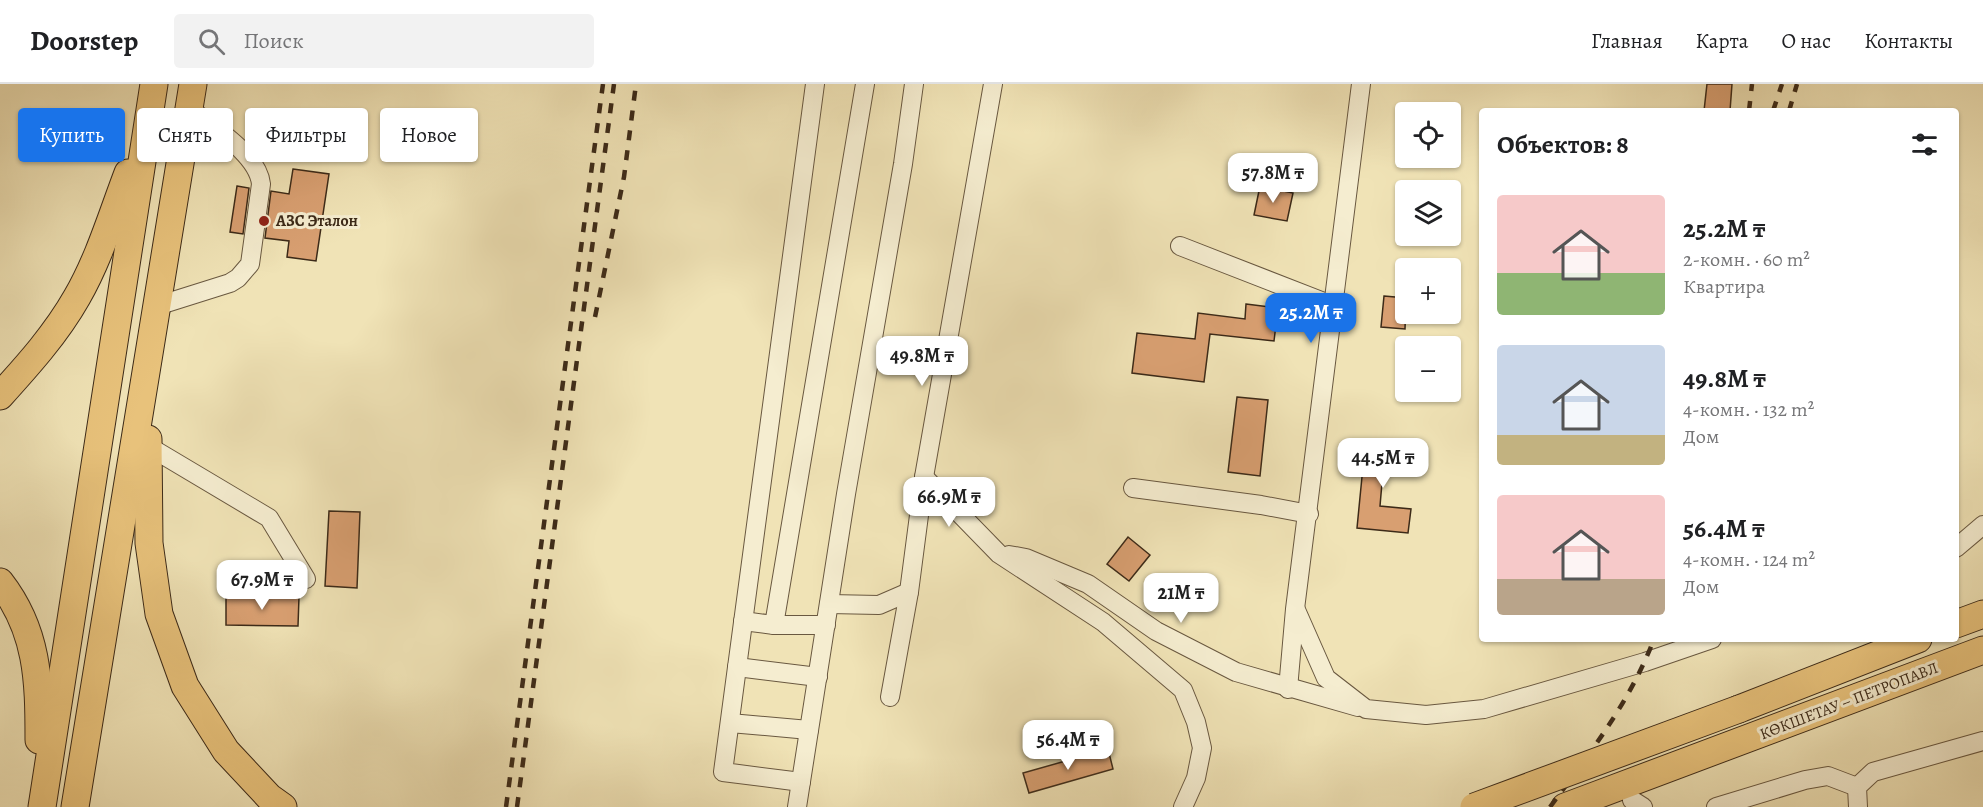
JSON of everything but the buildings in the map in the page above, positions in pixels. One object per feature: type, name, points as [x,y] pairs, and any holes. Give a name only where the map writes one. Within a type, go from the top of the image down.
[{"type":"highway","points":[[150,108],[154,84]]},
{"type":"highway","points":[[75,807],[191,96]]},
{"type":"highway","points":[[0,396],[31,362],[77,298],[92,267],[137,151]]},
{"type":"highway","points":[[41,807],[141,162]]},
{"type":"highway","points":[[147,366],[149,543],[159,614],[185,686],[226,751],[269,797],[284,807]]},
{"type":"highway","points":[[0,582],[17,608],[29,633],[36,662],[39,694],[41,807]]},
{"type":"highway","points":[[1959,623],[1983,614]]},
{"type":"highway","points":[[1474,807],[1739,709],[1910,642]]},
{"type":"highway","name":"КӨКШЕТАУ – ПЕТРОПАВЛ","points":[[1565,807],[1983,650]]},
{"type":"street","points":[[801,782],[723,772],[815,84]]},
{"type":"street","points":[[774,625],[865,84]]},
{"type":"street","points":[[797,807],[914,84]]},
{"type":"street","points":[[890,696],[909,592],[924,477],[993,84]]},
{"type":"street","points":[[1288,688],[1295,609],[1309,514],[1361,84]]},
{"type":"street","points":[[157,306],[230,283],[250,264],[261,184],[260,175],[247,156],[191,96]]},
{"type":"street","points":[[1180,246],[1334,306]]},
{"type":"street","points":[[148,446],[269,518],[306,579]]},
{"type":"street","points":[[924,477],[999,554],[1102,622],[1183,690],[1196,722],[1202,748],[1196,778],[1183,807]]},
{"type":"street","points":[[1133,488],[1261,505],[1309,514]]},
{"type":"street","points":[[1959,545],[1983,525]]},
{"type":"street","points":[[999,554],[1026,558],[1088,584],[1156,631],[1236,672],[1366,709],[1426,715],[1484,709],[1645,662],[1703,642]]},
{"type":"street","points":[[829,604],[879,605],[909,592]]},
{"type":"street","points":[[1295,609],[1326,678],[1366,709]]},
{"type":"street","points":[[743,621],[774,625],[826,625]]},
{"type":"street","points":[[737,667],[818,677]]},
{"type":"street","points":[[730,723],[809,730]]},
{"type":"street","points":[[1858,807],[1857,787],[1873,772],[1983,741]]},
{"type":"street","points":[[1716,807],[1805,780],[1828,776],[1857,787]]},
{"type":"railway","points":[[506,807],[603,84]]},
{"type":"railway","points":[[517,807],[614,84]]},
{"type":"railway","points":[[595,317],[624,177],[636,84]]},
{"type":"railway","points":[[1749,108],[1752,84]]},
{"type":"railway","points":[[1774,108],[1782,84]]},
{"type":"railway","points":[[1790,108],[1797,84]]},
{"type":"railway","points":[[1550,807],[1621,706],[1653,642]]},
{"type":"place","name":"АЗС Эталон","points":[[264,221]]}]
